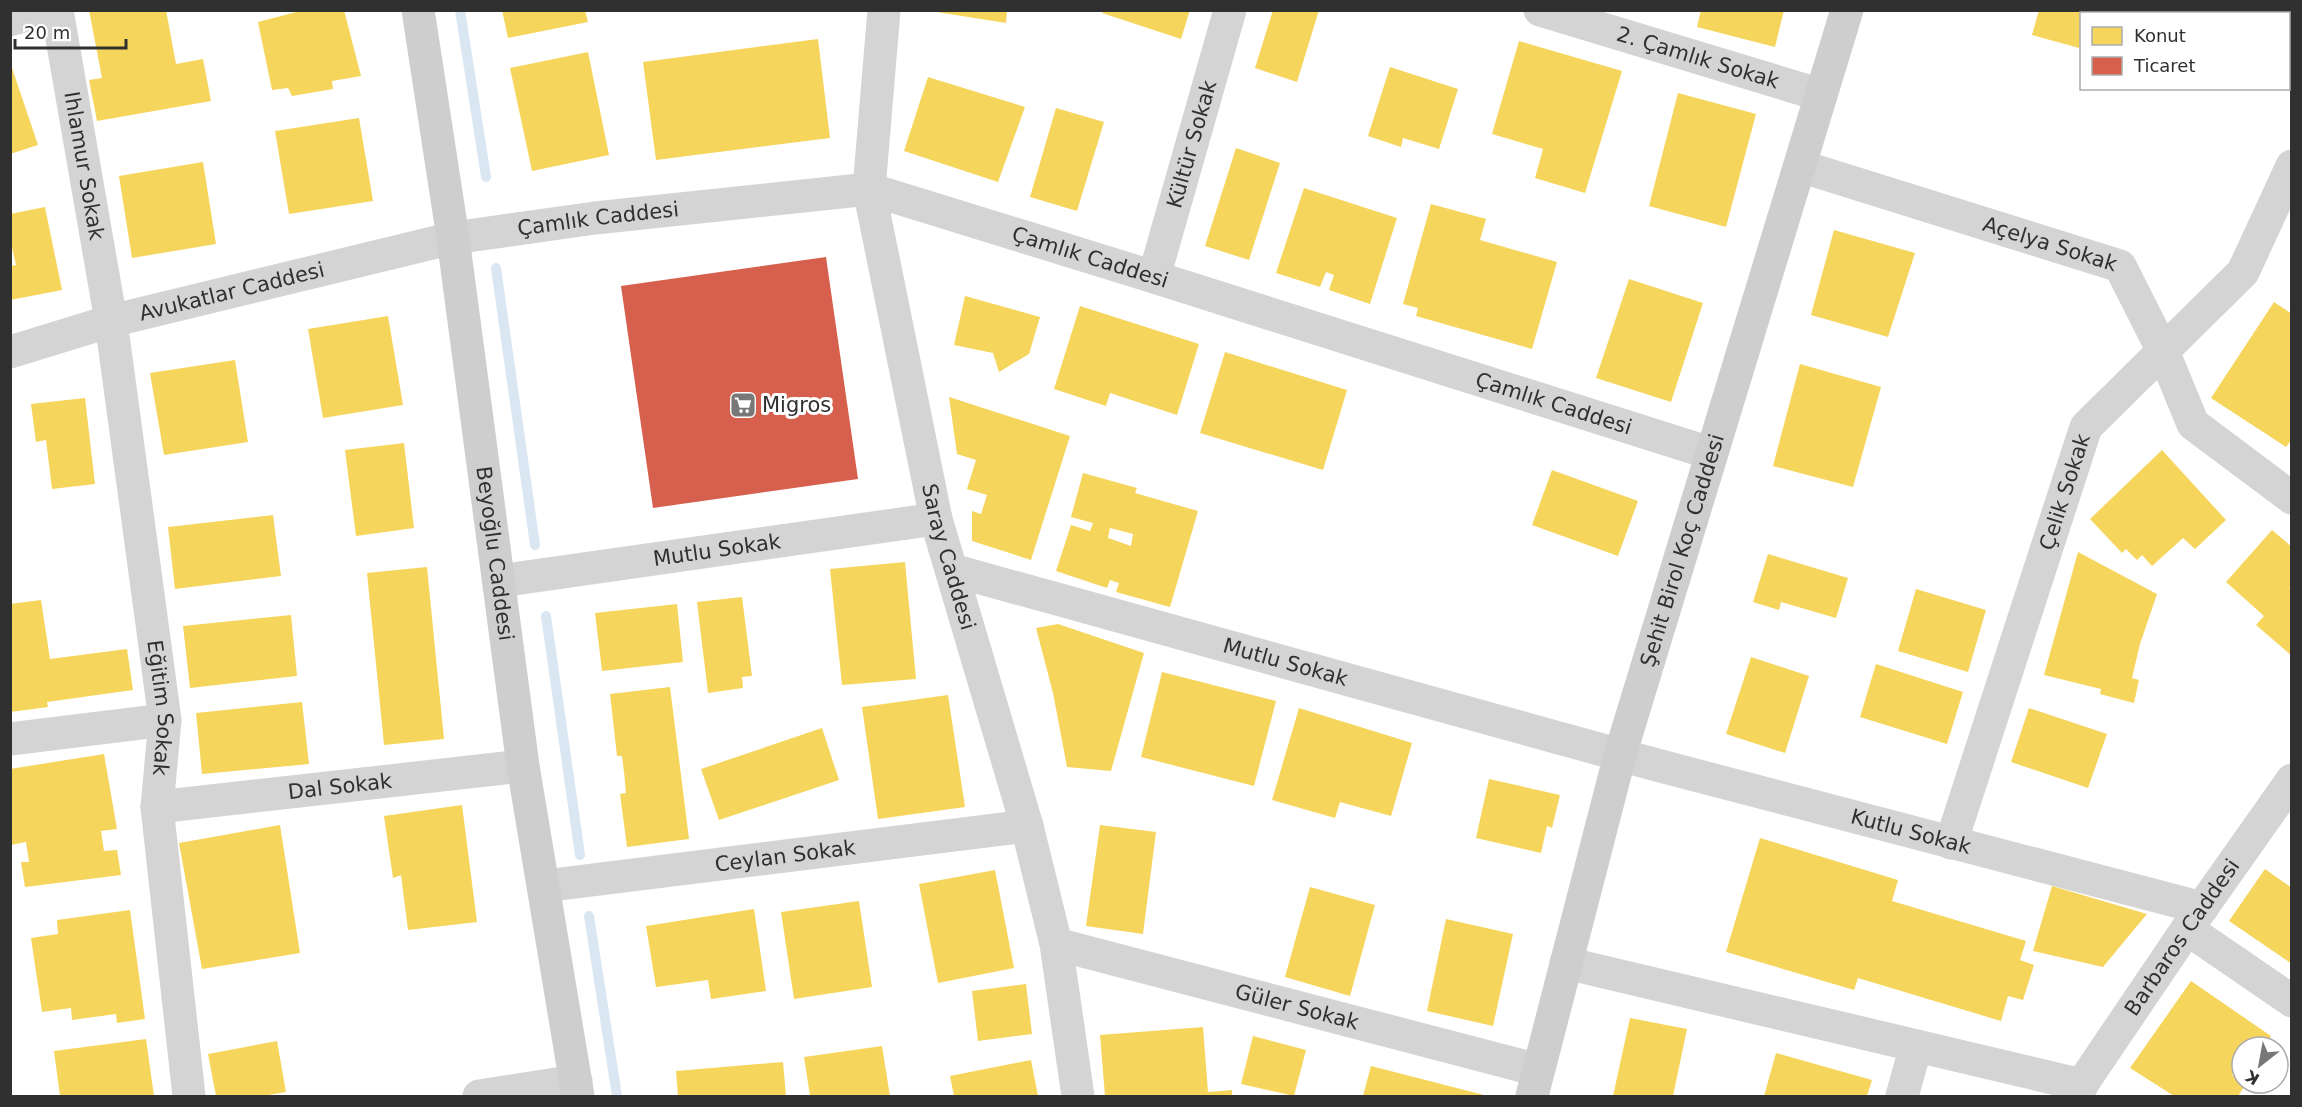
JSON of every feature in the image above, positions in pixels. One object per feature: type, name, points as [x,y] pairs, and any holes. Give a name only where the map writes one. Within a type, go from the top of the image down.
[{"type":"main road","name":"Beyoğlu Caddesi","points":[[418,10],[453,238],[523,766],[577,1089]]},
{"type":"main road","name":"Şehit Birol Koç Caddesi","points":[[1535,1083],[1620,755],[1710,453],[1847,10]]},
{"type":"street","points":[[10,20],[45,10]]},
{"type":"street","name":"Ihlamur Sokak","points":[[57,10],[111,321]]},
{"type":"street","name":"Saray Caddesi","points":[[884,10],[869,189],[936,519],[1027,826],[1056,944],[1078,1096]]},
{"type":"street","name":"Kültür Sokak","points":[[1154,277],[1230,10]]},
{"type":"street","name":"2. Çamlık Sokak","points":[[1540,10],[1821,95]]},
{"type":"street","name":"Açelya Sokak","points":[[1800,166],[2120,266],[2163,351],[2193,424],[2292,498]]},
{"type":"street","name":"Çelik Sokak","points":[[1951,843],[2086,427],[2242,272],[2292,166]]},
{"type":"street","name":"Çamlık Caddesi","points":[[453,238],[595,218],[869,189],[1710,453]]},
{"type":"street","name":"Avukatlar Caddesi","points":[[10,352],[111,321],[453,238]]},
{"type":"street","name":"Eğitim Sokak","points":[[111,321],[165,720],[157,807],[189,1096]]},
{"type":"street","name":"Mutlu Sokak","points":[[499,581],[936,519]]},
{"type":"street","name":"Mutlu Sokak","points":[[952,570],[1620,755]]},
{"type":"street","points":[[10,740],[165,720]]},
{"type":"street","name":"Kutlu Sokak","points":[[1620,755],[1951,843],[2195,918],[2292,1001]]},
{"type":"street","name":"Dal Sokak","points":[[157,807],[523,766]]},
{"type":"street","name":"Barbaros Caddesi","points":[[2078,1091],[2292,780]]},
{"type":"street","name":"Ceylan Sokak","points":[[544,886],[1027,826]]},
{"type":"street","name":"Güler Sokak","points":[[1056,944],[1535,1083]]},
{"type":"street","points":[[1566,963],[1916,1046],[2078,1091]]},
{"type":"street","points":[[1902,1096],[1916,1046]]},
{"type":"street","points":[[479,1096],[577,1089]]},
{"type":"building: Konut","points":[[89,10],[166,10],[176,64],[203,59],[211,101],[97,121],[89,80],[102,78]]},
{"type":"building: Konut","points":[[304,10],[344,10],[361,76],[332,81],[333,89],[292,96],[288,88],[272,90],[258,22]]},
{"type":"building: Konut","points":[[502,10],[585,10],[588,22],[508,38]]},
{"type":"building: Konut","points":[[924,10],[1007,10],[1006,23]]},
{"type":"building: Konut","points":[[1103,10],[1190,10],[1181,39],[1102,13]]},
{"type":"building: Konut","points":[[1273,10],[1319,10],[1297,82],[1255,68]]},
{"type":"building: Konut","points":[[1701,10],[1784,10],[1775,47],[1697,27]]},
{"type":"building: Konut","points":[[2039,10],[2089,10],[2088,12],[2080,12],[2079,48],[2032,35]]},
{"type":"building: Konut","points":[[2107,10],[2151,10],[2150,12],[2106,12]]},
{"type":"building: Konut","points":[[818,39],[830,138],[656,160],[643,62]]},
{"type":"building: Konut","points":[[1519,41],[1622,71],[1585,193],[1535,178],[1543,149],[1492,134]]},
{"type":"building: Konut","points":[[588,52],[609,155],[532,171],[510,68]]},
{"type":"building: Konut","points":[[10,62],[38,145],[10,154]]},
{"type":"building: Konut","points":[[1390,67],[1458,89],[1439,149],[1403,138],[1401,147],[1368,136]]},
{"type":"building: Konut","points":[[928,77],[1025,107],[998,182],[904,151]]},
{"type":"building: Konut","points":[[1678,93],[1756,114],[1726,227],[1649,206]]},
{"type":"building: Konut","points":[[1056,108],[1104,122],[1077,211],[1030,197]]},
{"type":"building: Konut","points":[[359,118],[373,201],[289,214],[275,131]]},
{"type":"building: Konut","points":[[1236,148],[1280,163],[1249,260],[1205,246]]},
{"type":"building: Konut","points":[[203,162],[216,244],[132,258],[119,176]]},
{"type":"building: Konut","points":[[1304,188],[1397,218],[1370,304],[1329,290],[1334,275],[1326,272],[1320,287],[1276,273]]},
{"type":"building: Konut","points":[[1431,204],[1486,219],[1480,240],[1557,262],[1532,349],[1416,316],[1418,308],[1403,304]]},
{"type":"building: Konut","points":[[45,207],[62,290],[10,300],[10,266],[16,265],[10,239],[10,214]]},
{"type":"building: Konut","points":[[1834,230],[1915,253],[1888,337],[1811,315]]},
{"type":"building: Konut","points":[[1629,279],[1703,303],[1671,402],[1596,378]]},
{"type":"building: Konut","points":[[965,296],[1040,317],[1029,354],[999,372],[993,353],[954,345]]},
{"type":"building: Konut","points":[[2274,302],[2292,314],[2292,439],[2286,447],[2211,398]]},
{"type":"building: Konut","points":[[1080,306],[1199,344],[1177,415],[1110,393],[1106,406],[1054,389]]},
{"type":"building: Konut","points":[[388,316],[403,405],[323,418],[308,329]]},
{"type":"building: Konut","points":[[1225,352],[1347,390],[1323,470],[1200,433]]},
{"type":"building: Konut","points":[[235,360],[248,442],[164,455],[150,373]]},
{"type":"building: Konut","points":[[1800,364],[1881,387],[1853,487],[1773,466]]},
{"type":"building: Konut","points":[[949,397],[1070,436],[1031,560],[972,541],[972,511],[981,514],[987,495],[967,489],[976,460],[957,454]]},
{"type":"building: Konut","points":[[85,398],[95,484],[52,489],[46,440],[36,442],[31,404]]},
{"type":"building: Konut","points":[[404,443],[414,528],[356,536],[345,450]]},
{"type":"building: Konut","points":[[2162,450],[2226,520],[2195,549],[2183,538],[2152,566],[2142,555],[2137,560],[2126,549],[2122,553],[2090,519]]},
{"type":"building: Konut","points":[[1552,470],[1638,501],[1618,556],[1532,525]]},
{"type":"building: Konut","points":[[1083,473],[1137,488],[1135,493],[1198,511],[1170,607],[1116,592],[1119,583],[1110,580],[1107,588],[1056,571],[1071,525],[1090,531],[1093,523],[1071,517]],"holes":[[[1110,528],[1133,534],[1131,546],[1108,538]]]},
{"type":"building: Konut","points":[[273,515],[281,576],[175,589],[168,527]]},
{"type":"building: Konut","points":[[2272,530],[2292,547],[2292,585],[2289,588],[2292,590],[2292,656],[2256,625],[2264,616],[2226,582]]},
{"type":"building: Konut","points":[[2078,552],[2157,594],[2140,644],[2132,678],[2139,680],[2134,703],[2100,694],[2101,689],[2044,675]]},
{"type":"building: Konut","points":[[1768,554],[1848,578],[1836,618],[1781,602],[1779,610],[1753,602]]},
{"type":"building: Konut","points":[[905,562],[916,679],[842,685],[830,569]]},
{"type":"building: Konut","points":[[427,567],[444,739],[384,745],[367,573]]},
{"type":"building: Konut","points":[[1916,589],[1986,610],[1968,672],[1898,651]]},
{"type":"building: Konut","points":[[742,597],[752,676],[742,677],[743,688],[708,693],[697,602]]},
{"type":"building: Konut","points":[[41,600],[50,659],[127,649],[133,690],[47,702],[48,707],[10,712],[10,604]]},
{"type":"building: Konut","points":[[677,604],[683,662],[602,671],[595,613]]},
{"type":"building: Konut","points":[[291,615],[297,676],[190,688],[183,626]]},
{"type":"building: Konut","points":[[1058,624],[1144,653],[1111,771],[1067,767],[1053,693],[1036,628]]},
{"type":"building: Konut","points":[[1751,657],[1809,676],[1785,753],[1726,734]]},
{"type":"building: Konut","points":[[1876,664],[1963,692],[1947,744],[1860,717]]},
{"type":"building: Konut","points":[[1162,672],[1276,701],[1254,786],[1141,757]]},
{"type":"building: Konut","points":[[670,687],[689,839],[627,847],[620,794],[626,793],[624,772],[622,756],[617,756],[610,694]]},
{"type":"building: Konut","points":[[948,695],[965,807],[878,819],[862,707]]},
{"type":"building: Konut","points":[[302,702],[309,764],[202,774],[196,713]]},
{"type":"building: Konut","points":[[1299,708],[1412,743],[1391,816],[1340,802],[1335,818],[1272,800]]},
{"type":"building: Konut","points":[[2029,708],[2107,734],[2088,788],[2011,762]]},
{"type":"building: Konut","points":[[822,728],[839,780],[719,820],[701,769]]},
{"type":"building: Konut","points":[[104,754],[117,829],[101,831],[104,851],[117,850],[121,875],[25,887],[21,862],[29,862],[26,842],[11,845],[10,841],[10,769]]},
{"type":"building: Konut","points":[[1489,779],[1560,795],[1552,828],[1547,826],[1541,853],[1476,838]]},
{"type":"building: Konut","points":[[462,805],[477,922],[408,930],[401,875],[393,878],[384,816]]},
{"type":"building: Konut","points":[[280,825],[300,953],[202,969],[179,843]]},
{"type":"building: Konut","points":[[1100,825],[1156,832],[1143,934],[1086,926]]},
{"type":"building: Konut","points":[[1760,838],[1898,880],[1892,901],[2026,941],[2020,960],[2034,965],[2023,1000],[2008,996],[2001,1021],[1858,978],[1854,990],[1726,952]]},
{"type":"building: Konut","points":[[2265,869],[2292,888],[2292,964],[2229,921]]},
{"type":"building: Konut","points":[[995,870],[1014,968],[938,983],[919,884]]},
{"type":"building: Konut","points":[[2052,886],[2147,914],[2103,967],[2033,951]]},
{"type":"building: Konut","points":[[1310,887],[1375,905],[1350,996],[1285,977]]},
{"type":"building: Konut","points":[[859,901],[872,987],[794,999],[781,912]]},
{"type":"building: Konut","points":[[754,909],[766,991],[711,999],[708,980],[656,987],[646,926]]},
{"type":"building: Konut","points":[[130,910],[145,1019],[117,1023],[116,1014],[72,1020],[71,1008],[42,1012],[31,938],[58,934],[57,920]]},
{"type":"building: Konut","points":[[1446,919],[1513,934],[1493,1026],[1427,1011]]},
{"type":"building: Konut","points":[[2191,981],[2270,1035],[2230,1035],[2230,1095],[2238,1096],[2174,1096],[2130,1068]]},
{"type":"building: Konut","points":[[1026,984],[1032,1034],[978,1041],[972,991]]},
{"type":"building: Konut","points":[[1630,1018],[1687,1029],[1673,1096],[1613,1096]]},
{"type":"building: Konut","points":[[1203,1027],[1208,1092],[1232,1090],[1232,1096],[1105,1096],[1100,1035]]},
{"type":"building: Konut","points":[[1253,1036],[1306,1050],[1294,1096],[1241,1084]]},
{"type":"building: Konut","points":[[146,1039],[154,1096],[60,1096],[54,1051]]},
{"type":"building: Konut","points":[[277,1041],[286,1092],[262,1096],[216,1096],[208,1054]]},
{"type":"building: Konut","points":[[882,1046],[890,1096],[810,1096],[804,1057]]},
{"type":"building: Konut","points":[[1776,1053],[1872,1080],[1867,1096],[1764,1096]]},
{"type":"building: Konut","points":[[1031,1060],[1038,1096],[954,1096],[950,1076]]},
{"type":"building: Konut","points":[[783,1062],[786,1096],[678,1096],[676,1071]]},
{"type":"building: Konut","points":[[1371,1066],[1484,1095],[1363,1096]]},
{"type":"building: Ticaret","name":"Migros","points":[[826,257],[858,479],[653,508],[621,286]]},
{"type":"waterway","points":[[460,10],[486,177]]},
{"type":"waterway","points":[[496,268],[535,545]]},
{"type":"waterway","points":[[546,616],[580,855]]},
{"type":"waterway","points":[[589,916],[617,1096]]},
{"type":"place","name":"Migros","points":[[743,405]]}]
